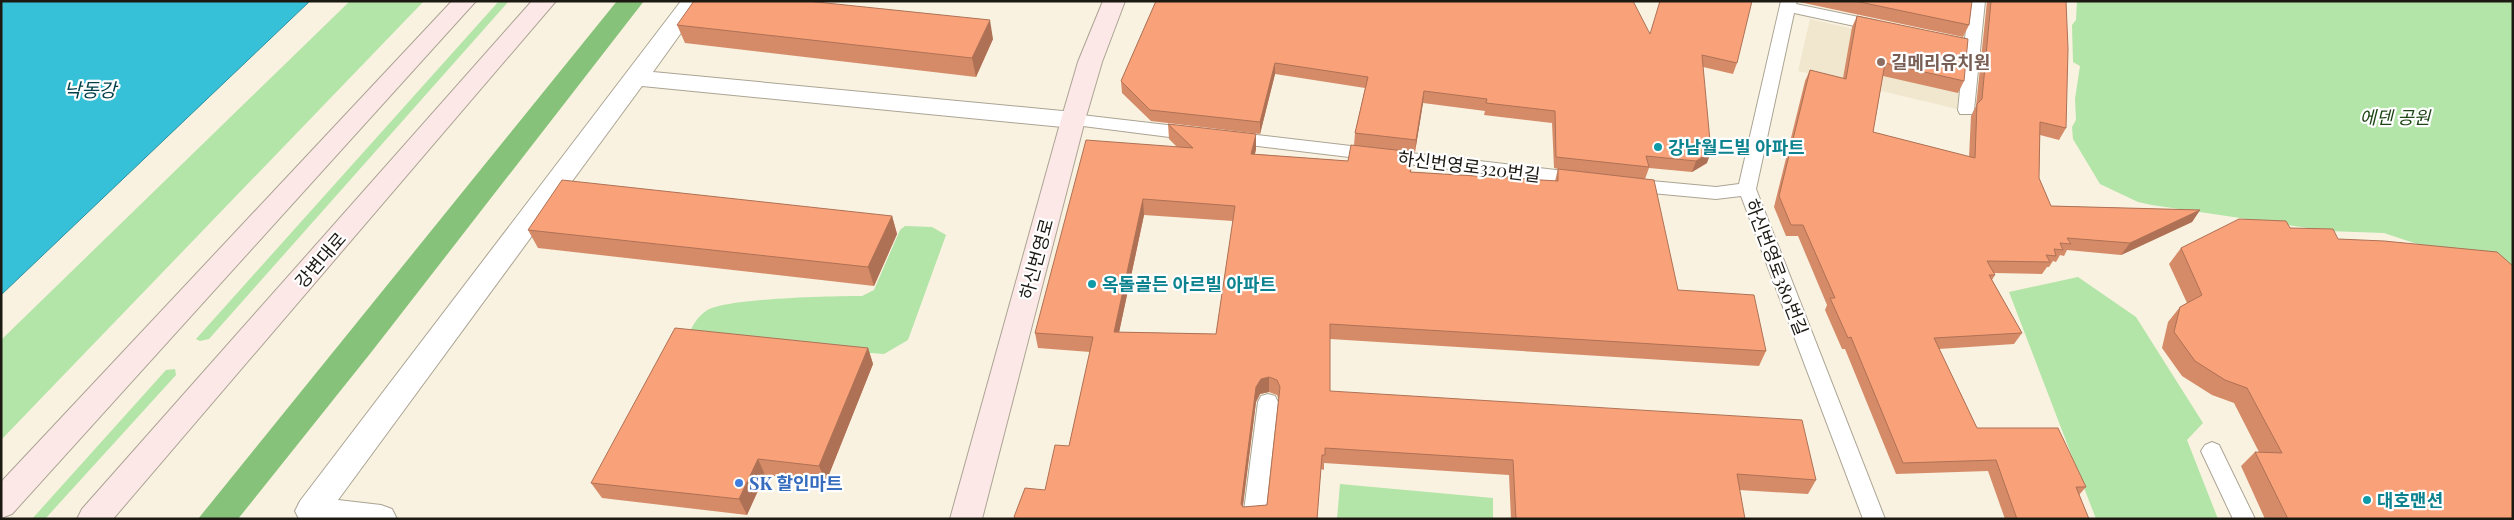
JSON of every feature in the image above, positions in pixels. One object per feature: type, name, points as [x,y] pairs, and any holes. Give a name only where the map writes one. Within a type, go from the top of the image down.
[{"type":"main road","points":[[1,504],[464,1]]},
{"type":"main road","name":"강변대로","points":[[94,519],[546,1]]},
{"type":"main road","name":"하신번영로","points":[[966,519],[1073,120],[1090,62],[1114,1]]},
{"type":"street","points":[[382,519],[311,510],[694,1]]},
{"type":"street","points":[[636,78],[1073,120]]},
{"type":"lane","points":[[1966,110],[1977,1]]},
{"type":"lane","points":[[1788,4],[1894,30]]},
{"type":"lane","name":"하신번영로380번길","points":[[1788,4],[1747,189],[1874,519]]},
{"type":"lane","points":[[1924,36],[1972,46]]},
{"type":"lane","name":"하신번영로320번길","points":[[1073,120],[1593,181]]},
{"type":"lane","points":[[1613,183],[1716,193],[1747,189]]},
{"type":"lane","points":[[1254,519],[1268,402]]},
{"type":"lane","points":[[2212,451],[2244,519]]},
{"type":"shaded area","name":"길메리유치원","points":[[1810,19],[1963,54],[1957,109],[1798,71]]},
{"type":"green space","points":[[350,1],[424,1],[1,440],[1,340]]},
{"type":"green space","points":[[499,1],[509,1],[209,339],[200,341],[196,339]]},
{"type":"green space","points":[[617,1],[644,1],[373,350],[238,519],[198,519]]},
{"type":"green space","name":"에덴 공원","points":[[2077,1],[2513,1],[2513,280],[2468,261],[2384,233],[2328,231],[2152,205],[2138,202],[2100,184],[2073,139],[2072,127],[2076,120],[2075,99],[2080,66],[2073,62],[2072,25],[2076,20]]},
{"type":"green space","points":[[905,226],[932,227],[946,235],[908,340],[884,354],[687,339],[699,317],[706,311],[717,307],[734,303],[780,299],[862,296],[874,290],[900,230]]},
{"type":"green space","points":[[2078,277],[2136,317],[2203,423],[2187,440],[2218,519],[2096,519],[2009,292]]},
{"type":"green space","points":[[175,369],[176,375],[45,519],[32,519],[166,370]]},
{"type":"green space","points":[[1340,484],[1493,498],[1493,519],[1337,519]]},
{"type":"water","name":"낙동강","points":[[1,1],[310,1],[1,295]]},
{"type":"building","points":[[694,1],[807,1],[990,20],[972,58],[677,25]]},
{"type":"building","points":[[1156,1],[1633,1],[1650,34],[1660,1],[1752,1],[1737,63],[1702,55],[1711,152],[1696,161],[1646,156],[1649,167],[1556,157],[1555,111],[1486,103],[1487,99],[1424,91],[1416,140],[1355,133],[1368,77],[1275,63],[1260,122],[1150,110],[1121,81]]},
{"type":"building","points":[[1855,1],[1972,1],[1969,25]]},
{"type":"building","points":[[1991,1],[2066,1],[2068,49],[2066,128],[2040,122],[2039,178],[2051,206],[2200,210],[2130,243],[2067,238],[2071,244],[2060,243],[2063,250],[2054,249],[2056,256],[2046,255],[2050,262],[1987,261],[1995,275],[1989,275],[2022,333],[1934,338],[1977,428],[2058,428],[2086,487],[2076,487],[2089,519],[2017,519],[1996,460],[1903,463],[1851,337],[1848,338],[1830,298],[1835,298],[1803,225],[1791,225],[1779,196],[1810,70],[1846,79],[1857,16],[1968,39],[1964,81],[1885,63],[1873,132],[1975,158],[1977,104],[1982,99]]},
{"type":"building","points":[[1168,124],[1256,134],[1251,154],[1348,161],[1351,145],[1414,152],[1410,172],[1558,181],[1558,169],[1654,180],[1678,290],[1754,295],[1766,351],[1330,324],[1330,391],[1802,420],[1816,480],[1737,474],[1745,519],[1516,519],[1513,460],[1325,448],[1325,455],[1322,455],[1317,519],[1016,519],[1014,517],[1025,488],[1045,490],[1055,445],[1069,446],[1093,337],[1035,333],[1086,140],[1193,148]],"holes":[[[1143,199],[1235,206],[1216,334],[1114,332]],[[1269,377],[1277,380],[1280,387],[1267,505],[1243,507],[1241,504],[1256,387],[1261,379]]]},
{"type":"building","points":[[562,180],[892,216],[868,267],[528,230]]},
{"type":"building","points":[[2239,219],[2286,221],[2290,228],[2333,229],[2338,239],[2384,241],[2497,252],[2513,266],[2513,519],[2288,519],[2255,452],[2282,453],[2247,388],[2225,380],[2195,361],[2174,332],[2180,307],[2202,295],[2181,248]]},
{"type":"building","points":[[675,328],[868,348],[819,466],[758,459],[739,499],[591,483]]},
{"type":"place","name":"길메리유치원","points":[[1881,62]]},
{"type":"place","name":"강남월드빌 아파트","points":[[1658,147]]},
{"type":"place","name":"옥돌골든 아르빌 아파트","points":[[1092,284]]},
{"type":"place","name":"SK 할인마트","points":[[739,483]]},
{"type":"place","name":"대호맨션","points":[[2367,500]]}]
